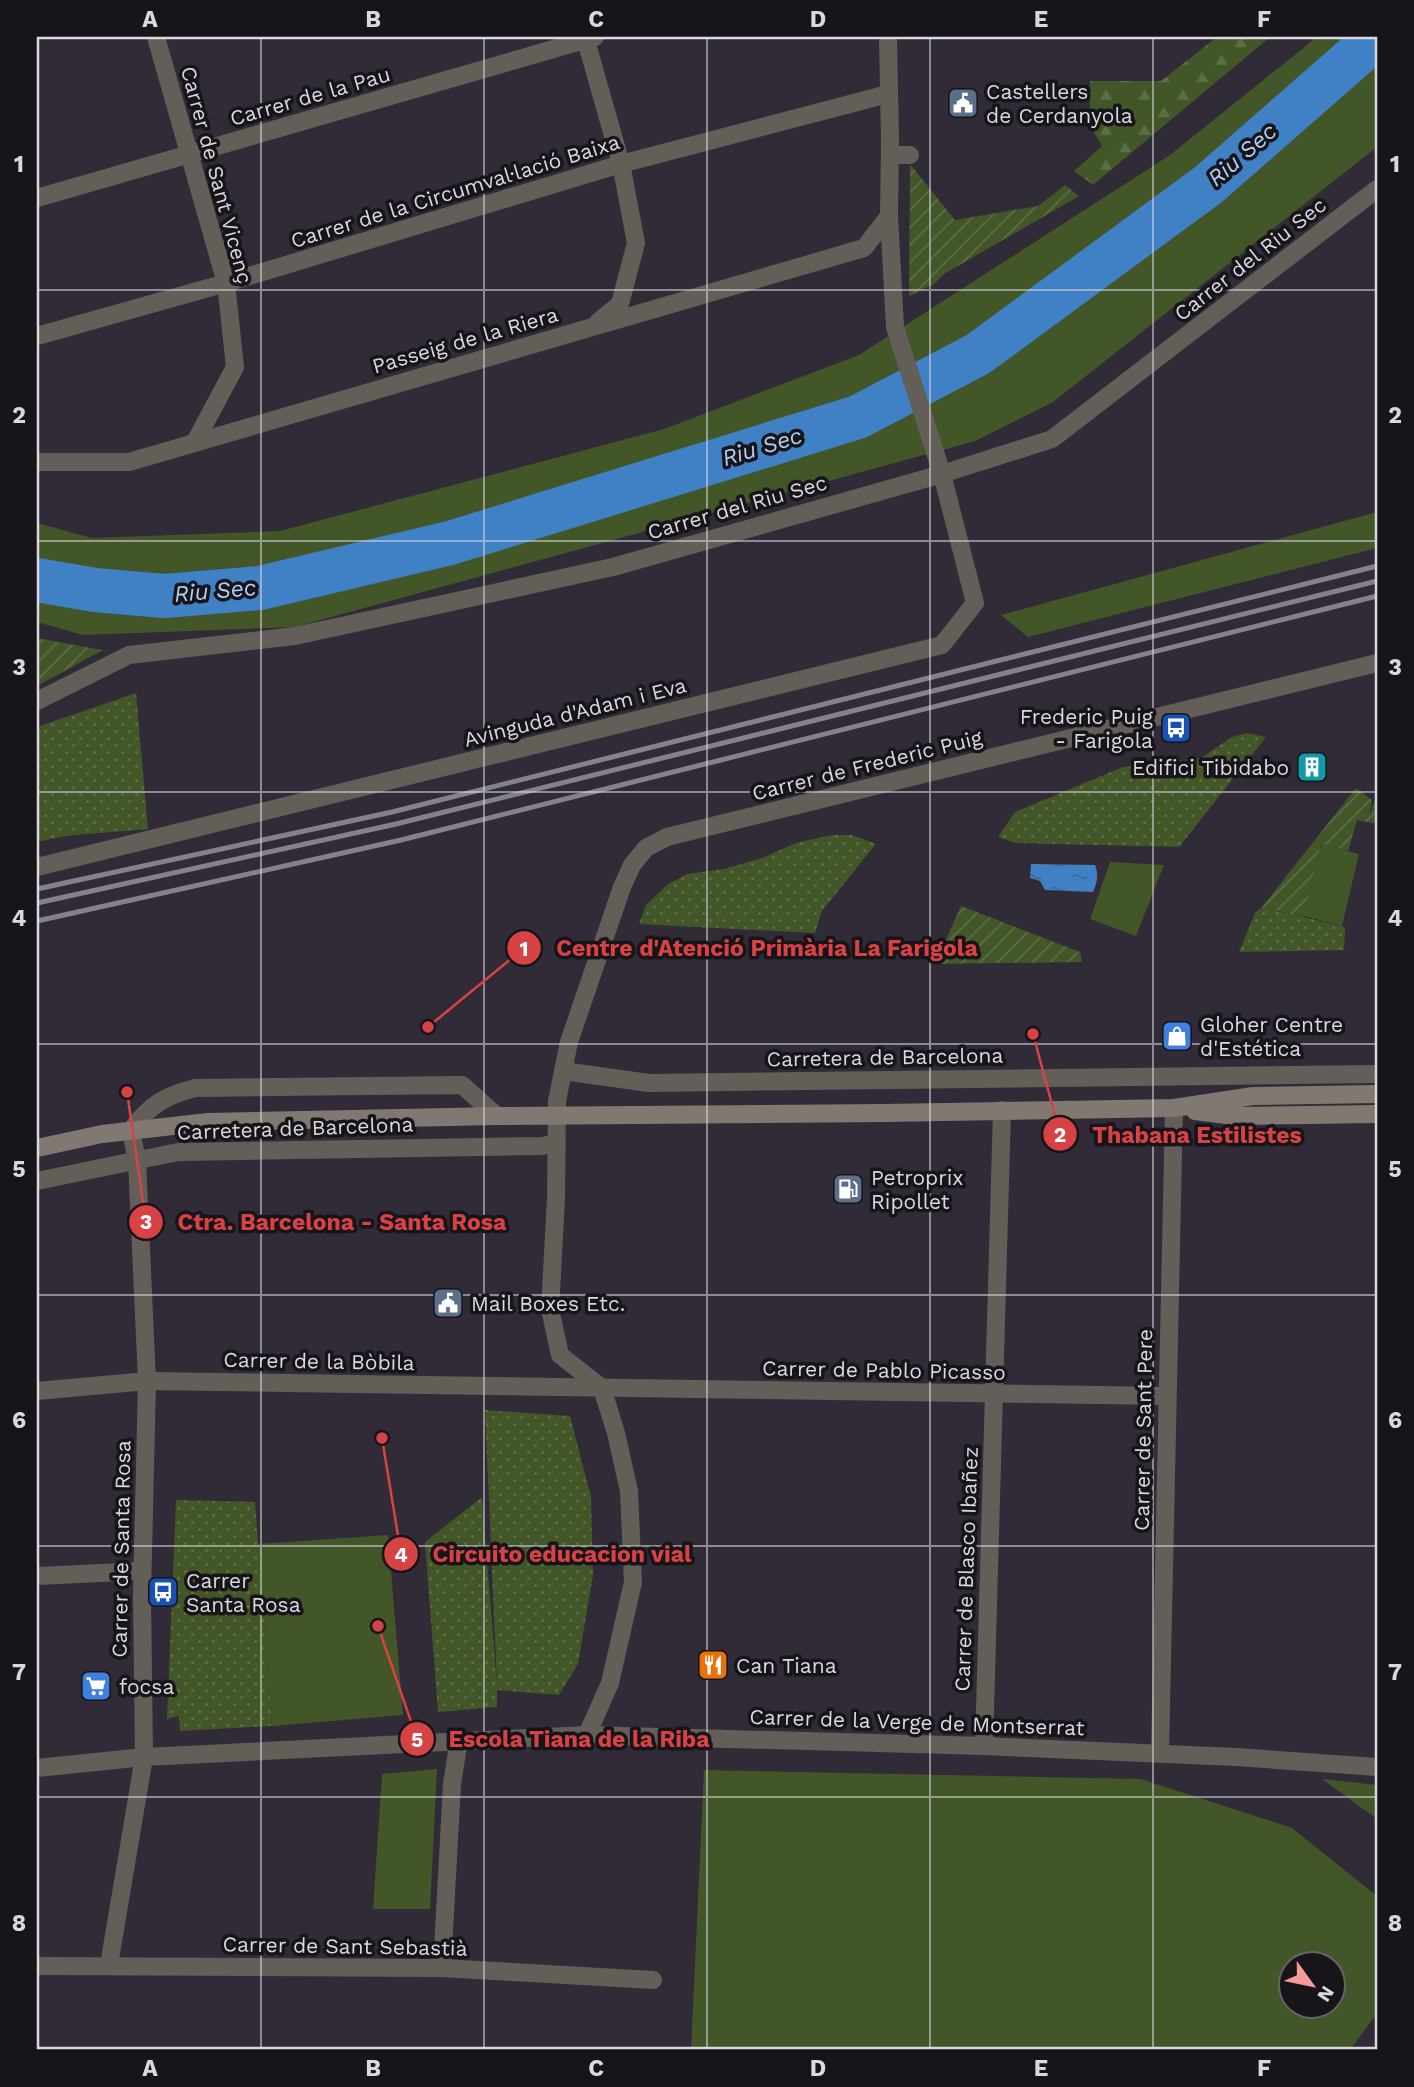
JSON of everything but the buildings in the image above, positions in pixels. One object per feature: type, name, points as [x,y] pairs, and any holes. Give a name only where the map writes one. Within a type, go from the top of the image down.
[{"type":"main road","name":"Carretera de Barcelona","points":[[37,1148],[102,1134],[208,1122],[1174,1108],[1253,1096],[1377,1094]]},
{"type":"main road","name":"Carretera de Barcelona","points":[[1174,1108],[1234,1116],[1377,1114]]},
{"type":"street","name":"Carrer de Sant Vicenç","points":[[156,37],[226,283],[235,367],[195,442]]},
{"type":"street","points":[[888,37],[889,216],[895,327],[940,470]]},
{"type":"street","name":"Carrer de la Pau","points":[[37,198],[588,38]]},
{"type":"street","points":[[588,38],[621,164],[636,243],[620,303],[592,327]]},
{"type":"street","name":"Carrer de la Circumval·lació Baixa","points":[[37,336],[226,283],[621,164],[888,94]]},
{"type":"street","points":[[890,155],[910,155]]},
{"type":"street","name":"Carrer del Riu Sec","points":[[37,701],[129,655],[295,636],[599,570],[1052,439],[1377,189]]},
{"type":"street","name":"Passeig de la Riera","points":[[37,462],[130,462],[864,248],[889,216]]},
{"type":"street","name":"Avinguda d'Adam i Eva","points":[[37,867],[942,645],[975,603],[940,470]]},
{"type":"street","name":"Carrer de Frederic Puig","points":[[602,1388],[560,1355],[550,1309],[556,1199],[556,1115],[563,1071],[577,1016],[622,887],[632,865],[646,848],[667,837],[1377,663]]},
{"type":"street","name":"Carretera de Barcelona","points":[[563,1071],[649,1083],[1377,1074]]},
{"type":"street","name":"Carretera de Barcelona","points":[[131,1130],[147,1110],[178,1093],[195,1088],[462,1085],[497,1116]]},
{"type":"street","name":"Carrer de Sant Pere","points":[[1160,1753],[1174,1108]]},
{"type":"street","name":"Carrer de Blasco Ibañez","points":[[984,1746],[1002,1110]]},
{"type":"street","name":"Carrer de Santa Rosa","points":[[109,1965],[144,1757],[142,1571],[147,1381],[138,1161],[131,1130]]},
{"type":"street","name":"Carretera de Barcelona","points":[[37,1181],[178,1152],[541,1146],[556,1143]]},
{"type":"street","name":"Carrer de la Bòbila","points":[[37,1391],[147,1381],[602,1388]]},
{"type":"street","points":[[587,1735],[610,1683],[634,1581],[629,1491],[616,1433],[602,1388]]},
{"type":"street","name":"Carrer de Pablo Picasso","points":[[602,1388],[1166,1396]]},
{"type":"street","points":[[37,1576],[142,1571]]},
{"type":"street","name":"Carrer de la Verge de Montserrat","points":[[37,1768],[144,1757],[587,1735],[1160,1753],[1377,1767]]},
{"type":"street","points":[[442,1968],[452,1784],[459,1740]]},
{"type":"street","name":"Carrer de Sant Sebastià","points":[[37,1966],[442,1968],[653,1980]]},
{"type":"green space","points":[[1217,37],[1270,37],[1093,185],[1074,171],[1102,146],[1090,126],[1090,81],[1161,81]]},
{"type":"green space","points":[[1317,37],[1377,37],[1377,147],[1053,402],[975,441],[295,627],[83,635],[37,622],[37,523],[92,538],[280,531],[664,429],[859,355],[1170,155]]},
{"type":"green space","points":[[910,164],[955,220],[1038,206],[1065,185],[1079,196],[944,274],[934,284],[909,296]]},
{"type":"green space","points":[[1377,512],[1377,548],[1028,637],[1001,615]]},
{"type":"green space","points":[[37,638],[102,650],[103,650],[37,686]]},
{"type":"green space","points":[[136,693],[148,829],[65,836],[37,842],[37,727]]},
{"type":"green space","points":[[1247,733],[1266,737],[1179,847],[1016,843],[998,837],[1015,812],[1123,767],[1201,758],[1232,737]]},
{"type":"green space","points":[[1356,788],[1372,800],[1369,816],[1375,800],[1377,801],[1377,824],[1357,820],[1348,851],[1321,844],[1304,917],[1262,907]]},
{"type":"green space","points":[[832,835],[852,835],[876,844],[822,911],[815,933],[639,924],[646,905],[667,885],[687,874],[724,869],[762,858],[796,843]]},
{"type":"green space","points":[[1321,844],[1359,854],[1342,926],[1304,916]]},
{"type":"green space","points":[[1110,862],[1164,865],[1136,936],[1090,919]]},
{"type":"green space","points":[[961,906],[1080,952],[1082,962],[935,964]]},
{"type":"green space","points":[[1262,907],[1345,927],[1344,950],[1239,952],[1255,913]]},
{"type":"green space","points":[[485,1410],[570,1416],[591,1497],[593,1575],[578,1664],[559,1695],[497,1690],[497,1707],[438,1712],[425,1542],[482,1497],[497,1686]]},
{"type":"green space","points":[[176,1500],[255,1502],[272,1726],[180,1731],[179,1716],[167,1719]]},
{"type":"green space","points":[[388,1535],[403,1715],[272,1726],[258,1544]]},
{"type":"green space","points":[[437,1769],[430,1909],[373,1909],[382,1774]]},
{"type":"green space","points":[[704,1770],[1141,1779],[1292,1828],[1377,1896],[1377,2013],[1350,2050],[691,2050]]},
{"type":"green space","points":[[1322,1779],[1377,1785],[1377,1819]]},
{"type":"water","points":[[1031,864],[1095,865],[1096,885],[1093,892],[1045,890],[1040,881],[1030,878]]},
{"type":"waterway","name":"Riu Sec","points":[[37,580],[95,590],[164,596],[260,588],[450,543],[858,417],[978,354],[1208,185],[1377,37]]},
{"type":"railway","points":[[37,889],[392,812],[1377,566]]},
{"type":"railway","points":[[37,903],[396,824],[1377,581]]},
{"type":"railway","points":[[37,921],[401,840],[1377,596]]},
{"type":"place","name":"Castellers de Cerdanyola","points":[[963,103]]},
{"type":"place","name":"Frederic Puig - Farigola","points":[[1176,728]]},
{"type":"place","name":"Edifici Tibidabo","points":[[1312,767]]},
{"type":"place","name":"Centre d'Atenció Primària La Farigola","points":[[428,1027]]},
{"type":"place","name":"Thabana Estilistes","points":[[1033,1034]]},
{"type":"place","name":"Gloher Centre d'Estética","points":[[1177,1036]]},
{"type":"place","name":"Ctra. Barcelona - Santa Rosa","points":[[127,1092]]},
{"type":"place","name":"Petroprix Ripollet","points":[[848,1189]]},
{"type":"place","name":"Mail Boxes Etc.","points":[[448,1303]]},
{"type":"place","name":"Circuito educacion vial","points":[[382,1438]]},
{"type":"place","name":"Carrer Santa Rosa","points":[[163,1592]]},
{"type":"place","name":"Escola Tiana de la Riba","points":[[378,1626]]},
{"type":"place","name":"Can Tiana","points":[[713,1665]]},
{"type":"place","name":"focsa","points":[[96,1686]]}]
